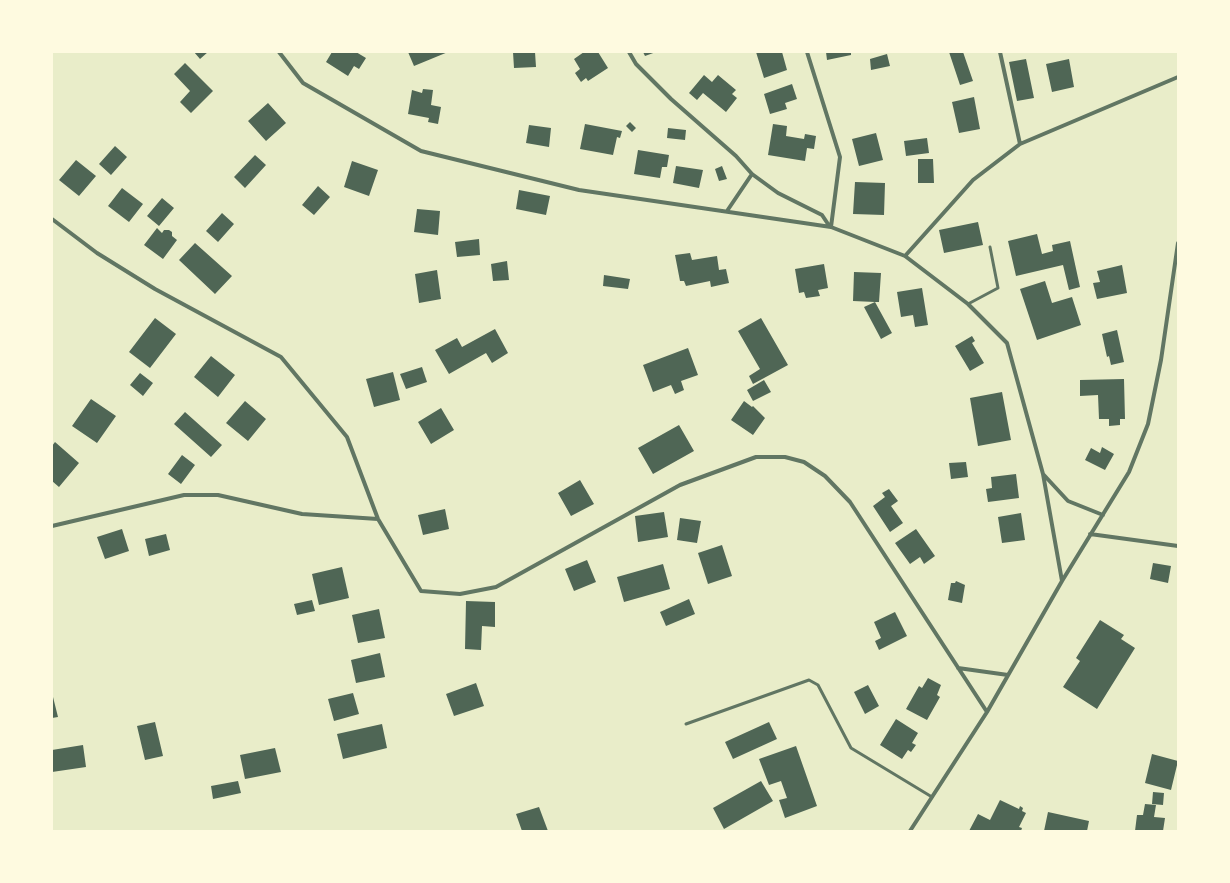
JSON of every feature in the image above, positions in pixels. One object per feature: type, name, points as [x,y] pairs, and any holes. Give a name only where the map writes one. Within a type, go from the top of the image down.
[{"type":"street","points":[[279,52],[303,83],[421,151],[579,190],[831,227],[905,256],[968,304],[1007,343],[1043,474],[1062,581]]},
{"type":"street","points":[[629,52],[636,64],[661,89],[736,156],[752,174],[778,194],[822,215],[831,227]]},
{"type":"street","points":[[808,52],[840,157],[831,227]]},
{"type":"street","points":[[1000,52],[1020,144]]},
{"type":"street","points":[[905,256],[973,180],[1020,144],[1178,77]]},
{"type":"street","points":[[727,211],[752,174]]},
{"type":"street","points":[[52,219],[98,252],[156,289],[281,357],[346,437],[378,519],[421,591],[460,594],[496,586],[680,485],[756,456],[785,457],[804,462],[824,476],[850,502],[987,712]]},
{"type":"street","points":[[910,831],[987,712],[1062,581],[1129,472],[1148,424],[1161,360],[1178,243]]},
{"type":"street","points":[[1043,474],[1068,501],[1103,515]]},
{"type":"street","points":[[52,526],[184,495],[218,495],[302,514],[378,519]]},
{"type":"street","points":[[1090,534],[1178,546]]},
{"type":"street","points":[[958,668],[1008,675]]},
{"type":"lane","points":[[968,304],[998,288],[990,247]]},
{"type":"lane","points":[[686,724],[809,680],[818,685],[851,748],[932,797]]},
{"type":"building","points":[[194,52],[208,52],[200,59]]},
{"type":"building","points":[[332,52],[356,52],[366,58],[359,69],[354,66],[348,76],[326,62]]},
{"type":"building","points":[[408,52],[448,52],[414,66]]},
{"type":"building","points":[[513,52],[535,52],[536,67],[514,68]]},
{"type":"building","points":[[584,52],[598,52],[608,68],[588,81],[586,78],[581,82],[575,73],[580,69],[574,59]]},
{"type":"building","points":[[643,52],[656,52],[645,56]]},
{"type":"building","points":[[756,52],[782,52],[787,70],[764,78]]},
{"type":"building","points":[[826,52],[851,52],[851,55],[827,60]]},
{"type":"building","points":[[949,52],[963,52],[973,81],[960,85]]},
{"type":"building","points":[[887,54],[890,66],[871,70],[870,59]]},
{"type":"building","points":[[1026,59],[1034,98],[1017,101],[1009,62]]},
{"type":"building","points":[[1069,59],[1074,87],[1052,92],[1046,64]]},
{"type":"building","points":[[185,63],[213,91],[191,113],[180,102],[190,91],[174,74]]},
{"type":"building","points":[[704,75],[712,82],[718,75],[736,90],[732,94],[737,98],[726,112],[703,93],[697,100],[689,93]]},
{"type":"building","points":[[792,84],[797,99],[785,103],[787,109],[770,114],[764,94]]},
{"type":"building","points":[[423,89],[433,90],[431,105],[441,107],[438,124],[428,122],[429,118],[408,114],[412,90],[422,93]]},
{"type":"building","points":[[974,97],[980,129],[959,133],[952,102]]},
{"type":"building","points":[[268,103],[286,123],[266,141],[248,121]]},
{"type":"building","points":[[630,122],[636,128],[632,132],[626,126]]},
{"type":"building","points":[[585,124],[622,131],[620,138],[617,137],[613,155],[580,149]]},
{"type":"building","points":[[773,124],[787,126],[786,136],[804,139],[805,134],[816,136],[814,149],[807,148],[805,161],[768,155]]},
{"type":"building","points":[[529,125],[551,128],[549,147],[526,143]]},
{"type":"building","points":[[668,128],[686,130],[685,140],[667,138]]},
{"type":"building","points":[[876,133],[883,160],[859,166],[852,139]]},
{"type":"building","points":[[927,138],[929,153],[906,156],[904,141]]},
{"type":"building","points":[[115,146],[127,157],[111,175],[99,164]]},
{"type":"building","points":[[638,150],[669,155],[667,167],[662,167],[660,178],[634,174]]},
{"type":"building","points":[[255,155],[266,165],[245,188],[234,177]]},
{"type":"building","points":[[918,159],[933,159],[934,183],[918,183]]},
{"type":"building","points":[[76,160],[96,176],[79,196],[59,180]]},
{"type":"building","points":[[352,161],[378,170],[369,196],[344,187]]},
{"type":"building","points":[[676,166],[703,170],[699,188],[673,183]]},
{"type":"building","points":[[722,166],[727,179],[719,181],[715,169]]},
{"type":"building","points":[[855,182],[885,183],[884,215],[853,214]]},
{"type":"building","points":[[318,186],[330,197],[314,215],[302,205]]},
{"type":"building","points":[[122,188],[143,204],[129,222],[108,206]]},
{"type":"building","points":[[519,190],[550,196],[546,215],[516,209]]},
{"type":"building","points":[[162,198],[174,208],[159,226],[147,216]]},
{"type":"building","points":[[417,209],[440,211],[438,235],[414,232]]},
{"type":"building","points":[[222,213],[234,224],[218,242],[206,231]]},
{"type":"building","points":[[978,222],[983,245],[944,253],[939,230]]},
{"type":"building","points":[[157,228],[162,233],[164,230],[169,230],[172,232],[172,236],[177,240],[163,259],[144,245]]},
{"type":"building","points":[[1037,234],[1042,254],[1053,251],[1052,245],[1070,241],[1080,287],[1069,290],[1063,265],[1016,276],[1008,241]]},
{"type":"building","points":[[479,239],[480,255],[457,257],[455,242]]},
{"type":"building","points":[[195,243],[232,276],[215,294],[179,260]]},
{"type":"building","points":[[690,253],[692,260],[717,256],[719,270],[726,269],[729,283],[711,287],[710,281],[686,286],[684,281],[680,281],[675,255]]},
{"type":"building","points":[[507,261],[509,280],[493,281],[491,264]]},
{"type":"building","points":[[824,264],[828,288],[818,290],[820,296],[806,298],[804,292],[799,293],[795,269]]},
{"type":"building","points":[[1122,265],[1127,293],[1097,299],[1093,283],[1100,282],[1097,271]]},
{"type":"building","points":[[437,270],[441,299],[419,303],[415,274]]},
{"type":"building","points":[[854,272],[881,273],[879,302],[853,301]]},
{"type":"building","points":[[604,275],[630,279],[628,289],[603,286]]},
{"type":"building","points":[[1045,281],[1052,303],[1072,297],[1081,325],[1037,340],[1020,289]]},
{"type":"building","points":[[922,288],[928,325],[915,327],[913,315],[901,317],[897,292]]},
{"type":"building","points":[[875,302],[892,333],[881,339],[864,307]]},
{"type":"building","points":[[155,318],[176,334],[150,368],[129,352]]},
{"type":"building","points":[[761,318],[788,365],[753,384],[749,376],[760,369],[738,331]]},
{"type":"building","points":[[495,329],[508,353],[492,363],[486,353],[449,374],[435,350],[457,338],[462,347]]},
{"type":"building","points":[[1117,330],[1124,362],[1111,365],[1109,356],[1107,357],[1102,334]]},
{"type":"building","points":[[972,336],[975,341],[972,343],[984,363],[970,371],[955,346]]},
{"type":"building","points":[[688,348],[698,375],[681,381],[684,390],[675,394],[671,385],[653,392],[643,365]]},
{"type":"building","points":[[211,356],[235,375],[218,397],[194,377]]},
{"type":"building","points":[[422,367],[427,382],[406,389],[400,374]]},
{"type":"building","points":[[393,372],[400,400],[374,407],[366,379]]},
{"type":"building","points":[[140,373],[153,383],[143,396],[130,385]]},
{"type":"building","points":[[1124,379],[1125,419],[1120,419],[1120,425],[1109,426],[1109,419],[1099,419],[1098,395],[1080,396],[1080,380]]},
{"type":"building","points":[[764,380],[771,392],[753,401],[747,390]]},
{"type":"building","points":[[1002,392],[1011,440],[978,446],[970,398]]},
{"type":"building","points":[[91,399],[116,416],[97,443],[72,426]]},
{"type":"building","points":[[245,401],[266,419],[248,441],[226,423]]},
{"type":"building","points":[[744,401],[752,407],[753,406],[765,418],[753,435],[731,420]]},
{"type":"building","points":[[441,408],[454,430],[431,444],[418,422]]},
{"type":"building","points":[[185,412],[222,445],[211,457],[174,424]]},
{"type":"building","points":[[679,425],[694,451],[653,474],[638,448]]},
{"type":"building","points":[[55,442],[79,463],[59,487],[52,481],[52,446]]},
{"type":"building","points":[[1102,447],[1114,454],[1105,470],[1085,460],[1091,448],[1100,453]]},
{"type":"building","points":[[182,455],[195,465],[181,484],[168,474]]},
{"type":"building","points":[[966,462],[968,477],[951,479],[949,463]]},
{"type":"building","points":[[1016,474],[1019,498],[988,502],[986,489],[992,488],[991,477]]},
{"type":"building","points":[[580,480],[594,504],[571,516],[558,493]]},
{"type":"building","points":[[889,489],[898,501],[891,506],[903,523],[890,532],[873,506],[885,497],[882,493]]},
{"type":"building","points":[[445,509],[449,529],[423,535],[418,515]]},
{"type":"building","points":[[664,512],[668,537],[638,542],[635,516]]},
{"type":"building","points":[[1021,513],[1025,540],[1002,543],[998,517]]},
{"type":"building","points":[[680,518],[701,521],[697,543],[677,540]]},
{"type":"building","points":[[122,529],[129,551],[105,559],[97,537]]},
{"type":"building","points":[[916,529],[935,556],[924,564],[920,557],[910,564],[895,543]]},
{"type":"building","points":[[166,534],[170,550],[149,556],[145,539]]},
{"type":"building","points":[[722,545],[732,576],[708,584],[698,553]]},
{"type":"building","points":[[587,560],[596,582],[574,591],[565,569]]},
{"type":"building","points":[[1153,563],[1171,566],[1168,583],[1150,579]]},
{"type":"building","points":[[663,564],[670,589],[624,602],[617,577]]},
{"type":"building","points":[[342,567],[349,598],[319,605],[312,574]]},
{"type":"building","points":[[956,581],[965,585],[962,603],[948,600],[951,583],[955,583]]},
{"type":"building","points":[[689,599],[695,614],[666,626],[660,612]]},
{"type":"building","points":[[312,600],[315,611],[297,615],[294,604]]},
{"type":"building","points":[[466,601],[495,602],[495,627],[482,626],[481,650],[465,649]]},
{"type":"building","points":[[379,609],[385,638],[358,643],[352,615]]},
{"type":"building","points":[[895,612],[907,636],[879,650],[875,641],[881,638],[874,622]]},
{"type":"building","points":[[1100,620],[1124,635],[1121,639],[1135,648],[1097,709],[1063,687],[1080,661],[1076,658]]},
{"type":"building","points":[[380,653],[385,677],[356,683],[351,660]]},
{"type":"building","points":[[928,678],[941,685],[937,695],[940,697],[927,720],[906,709],[919,686],[922,688]]},
{"type":"building","points":[[476,683],[484,706],[454,716],[446,694]]},
{"type":"building","points":[[868,685],[879,706],[865,714],[854,692]]},
{"type":"building","points":[[52,693],[58,717],[52,718]]},
{"type":"building","points":[[353,693],[359,714],[334,721],[328,699]]},
{"type":"building","points":[[896,719],[918,733],[912,743],[916,745],[911,752],[908,750],[902,759],[880,745]]},
{"type":"building","points":[[155,722],[163,756],[145,760],[137,726]]},
{"type":"building","points":[[769,722],[777,739],[733,759],[725,742]]},
{"type":"building","points":[[382,724],[387,748],[343,759],[337,734]]},
{"type":"building","points":[[83,745],[86,767],[52,772],[52,750]]},
{"type":"building","points":[[796,746],[817,806],[785,818],[779,800],[787,798],[781,781],[769,785],[759,759]]},
{"type":"building","points":[[275,748],[281,772],[245,779],[240,755]]},
{"type":"building","points":[[1152,754],[1178,761],[1171,790],[1145,783]]},
{"type":"building","points":[[238,781],[241,793],[213,799],[211,786]]},
{"type":"building","points":[[761,781],[773,801],[724,829],[713,808]]},
{"type":"building","points":[[1153,792],[1164,793],[1163,805],[1152,804]]},
{"type":"building","points":[[1000,800],[1019,809],[1020,806],[1023,808],[1022,811],[1026,813],[1019,827],[1022,828],[1021,831],[969,831],[978,814],[990,820]]},
{"type":"building","points":[[1145,804],[1156,805],[1154,817],[1165,818],[1163,831],[1135,831],[1137,815],[1143,815]]},
{"type":"building","points":[[539,807],[548,831],[522,831],[516,814]]},
{"type":"building","points":[[1048,812],[1089,821],[1087,831],[1044,831]]}]
